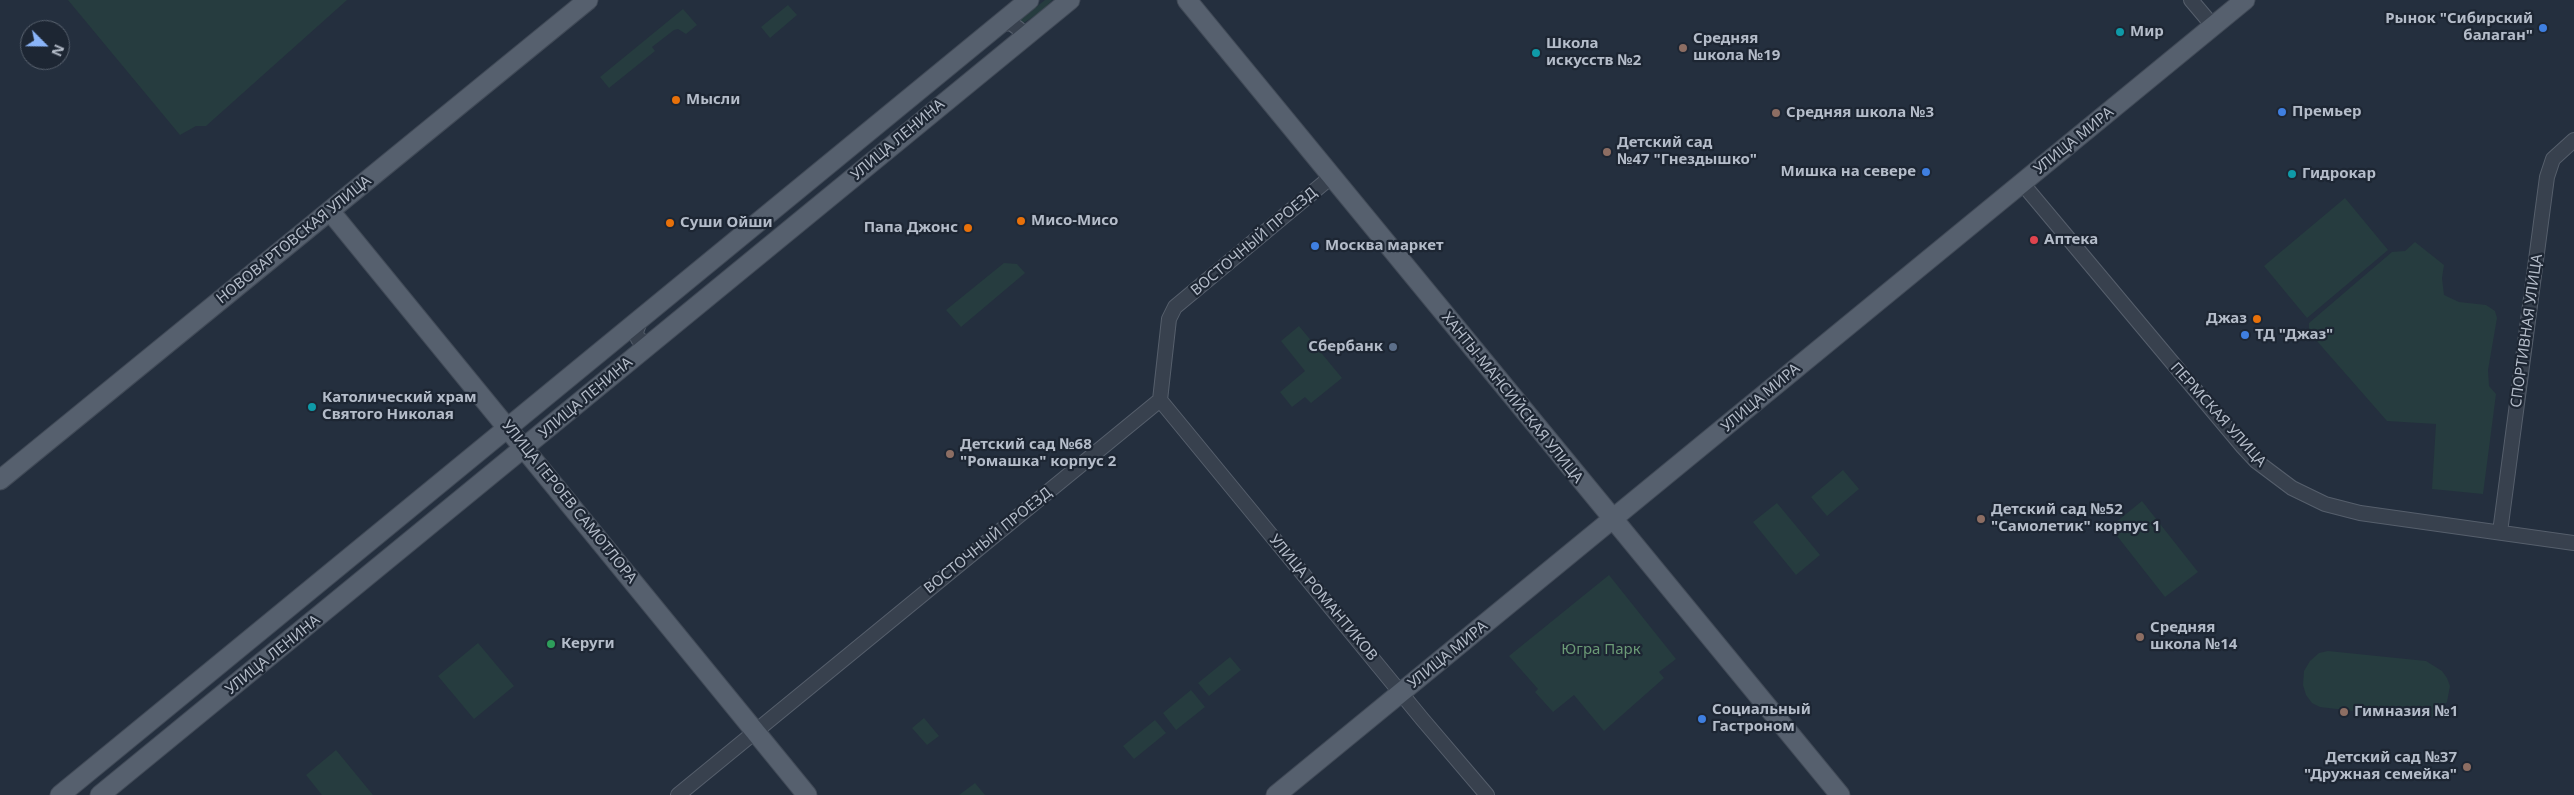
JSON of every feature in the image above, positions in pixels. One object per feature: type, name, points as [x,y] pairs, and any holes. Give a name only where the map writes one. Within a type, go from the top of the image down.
[{"type":"main road","name":"НОВОВАРТОВСКАЯ УЛИЦА","points":[[0,480],[588,0]]},
{"type":"main road","name":"УЛИЦА ЛЕНИНА","points":[[60,795],[1029,0]]},
{"type":"main road","name":"УЛИЦА ЛЕНИНА","points":[[100,795],[525,449],[1070,0]]},
{"type":"main road","name":"ХАНТЫ-МАНСИЙСКАЯ УЛИЦА","points":[[1187,0],[1331,178],[1840,795]]},
{"type":"main road","name":"УЛИЦА МИРА","points":[[1276,795],[1613,521],[2245,0]]},
{"type":"main road","name":"УЛИЦА ГЕРОЕВ САМОТЛОРА","points":[[330,211],[807,795]]},
{"type":"street","points":[[2191,0],[2213,26]]},
{"type":"street","points":[[1001,24],[1011,23],[1017,26],[1021,32],[1019,43]]},
{"type":"street","name":"СПОРТИВНАЯ УЛИЦА","points":[[2500,532],[2547,177],[2553,159],[2574,140]]},
{"type":"street","name":"ВОСТОЧНЫЙ ПРОЕЗД","points":[[678,795],[1160,400],[1168,319],[1175,307],[1331,178]]},
{"type":"street","name":"ПЕРМСКАЯ УЛИЦА","points":[[2022,183],[2243,447],[2284,483],[2326,504],[2360,513],[2574,543]]},
{"type":"street","points":[[640,320],[636,332],[638,338],[646,343],[656,340]]},
{"type":"street","name":"УЛИЦА РОМАНТИКОВ","points":[[1160,400],[1487,795]]},
{"type":"street","points":[[377,535],[386,536],[393,541],[396,548],[393,556]]},
{"type":"green space","points":[[68,0],[347,0],[206,126],[196,126],[180,135]]},
{"type":"green space","points":[[1045,0],[1052,0],[1042,11],[1022,24],[1020,20]]},
{"type":"green space","points":[[788,5],[797,15],[770,38],[761,27]]},
{"type":"green space","points":[[683,9],[697,25],[686,34],[678,29],[674,30],[652,47],[655,51],[609,88],[600,77]]},
{"type":"green space","points":[[2345,198],[2388,250],[2307,318],[2264,266]]},
{"type":"green space","points":[[2415,242],[2444,265],[2442,278],[2444,295],[2459,302],[2486,305],[2495,311],[2497,318],[2488,370],[2489,386],[2496,394],[2483,494],[2432,489],[2436,424],[2387,421],[2309,332],[2309,323],[2392,252],[2405,251]]},
{"type":"green space","points":[[1004,263],[1017,264],[1025,273],[961,327],[946,310]]},
{"type":"green space","points":[[1299,326],[1342,378],[1311,403],[1305,397],[1292,407],[1280,392],[1305,371],[1281,341]]},
{"type":"green space","points":[[1843,470],[1859,489],[1827,516],[1811,497]]},
{"type":"green space","points":[[2142,501],[2198,572],[2165,597],[2110,527]]},
{"type":"green space","points":[[1777,503],[1820,555],[1796,575],[1753,522]]},
{"type":"green space","name":"Югра Парк","points":[[1609,575],[1676,659],[1659,672],[1664,678],[1604,731],[1574,695],[1553,712],[1535,692],[1538,689],[1509,656]]},
{"type":"green space","points":[[478,643],[514,686],[474,719],[438,676]]},
{"type":"green space","points":[[2328,651],[2426,661],[2442,671],[2447,678],[2450,686],[2447,702],[2432,717],[2421,719],[2320,707],[2312,703],[2306,695],[2303,685],[2304,671],[2310,661],[2319,653]]},
{"type":"green space","points":[[1230,657],[1241,670],[1209,696],[1198,683]]},
{"type":"green space","points":[[1191,690],[1205,707],[1176,730],[1163,713]]},
{"type":"green space","points":[[924,718],[939,736],[927,745],[912,728]]},
{"type":"green space","points":[[1155,720],[1166,733],[1134,759],[1123,746]]},
{"type":"green space","points":[[336,750],[373,795],[322,795],[306,775]]},
{"type":"green space","points":[[975,783],[985,795],[959,795]]},
{"type":"place","name":"Рынок \"Сибирский балаган\"","points":[[2543,28]]},
{"type":"place","name":"Мир","points":[[2120,32]]},
{"type":"place","name":"Средняя школа №19","points":[[1683,48]]},
{"type":"place","name":"Школа искусств №2","points":[[1536,53]]},
{"type":"place","name":"Мысли","points":[[676,100]]},
{"type":"place","name":"Премьер","points":[[2282,112]]},
{"type":"place","name":"Средняя школа №3","points":[[1776,113]]},
{"type":"place","name":"Детский сад №47 \"Гнездышко\"","points":[[1607,152]]},
{"type":"place","name":"Мишка на севере","points":[[1926,172]]},
{"type":"place","name":"Гидрокар","points":[[2292,174]]},
{"type":"place","name":"Мисо-Мисо","points":[[1021,221]]},
{"type":"place","name":"Суши Ойши","points":[[670,223]]},
{"type":"place","name":"Папа Джонс","points":[[968,228]]},
{"type":"place","name":"Аптека","points":[[2034,240]]},
{"type":"place","name":"Москва маркет","points":[[1315,246]]},
{"type":"place","name":"Джаз","points":[[2257,319]]},
{"type":"place","name":"ТД \"Джаз\"","points":[[2245,335]]},
{"type":"place","name":"Сбербанк","points":[[1393,347]]},
{"type":"place","name":"Католический храм Святого Николая","points":[[312,407]]},
{"type":"place","name":"Детский сад №68 \"Ромашка\" корпус 2","points":[[950,454]]},
{"type":"place","name":"Детский сад №52 \"Самолетик\" корпус 1","points":[[1981,519]]},
{"type":"place","name":"Средняя школа №14","points":[[2140,637]]},
{"type":"place","name":"Керуги","points":[[551,644]]},
{"type":"place","name":"Гимназия №1","points":[[2344,712]]},
{"type":"place","name":"Социальный Гастроном","points":[[1702,719]]},
{"type":"place","name":"Детский сад №37 \"Дружная семейка\"","points":[[2467,767]]}]
